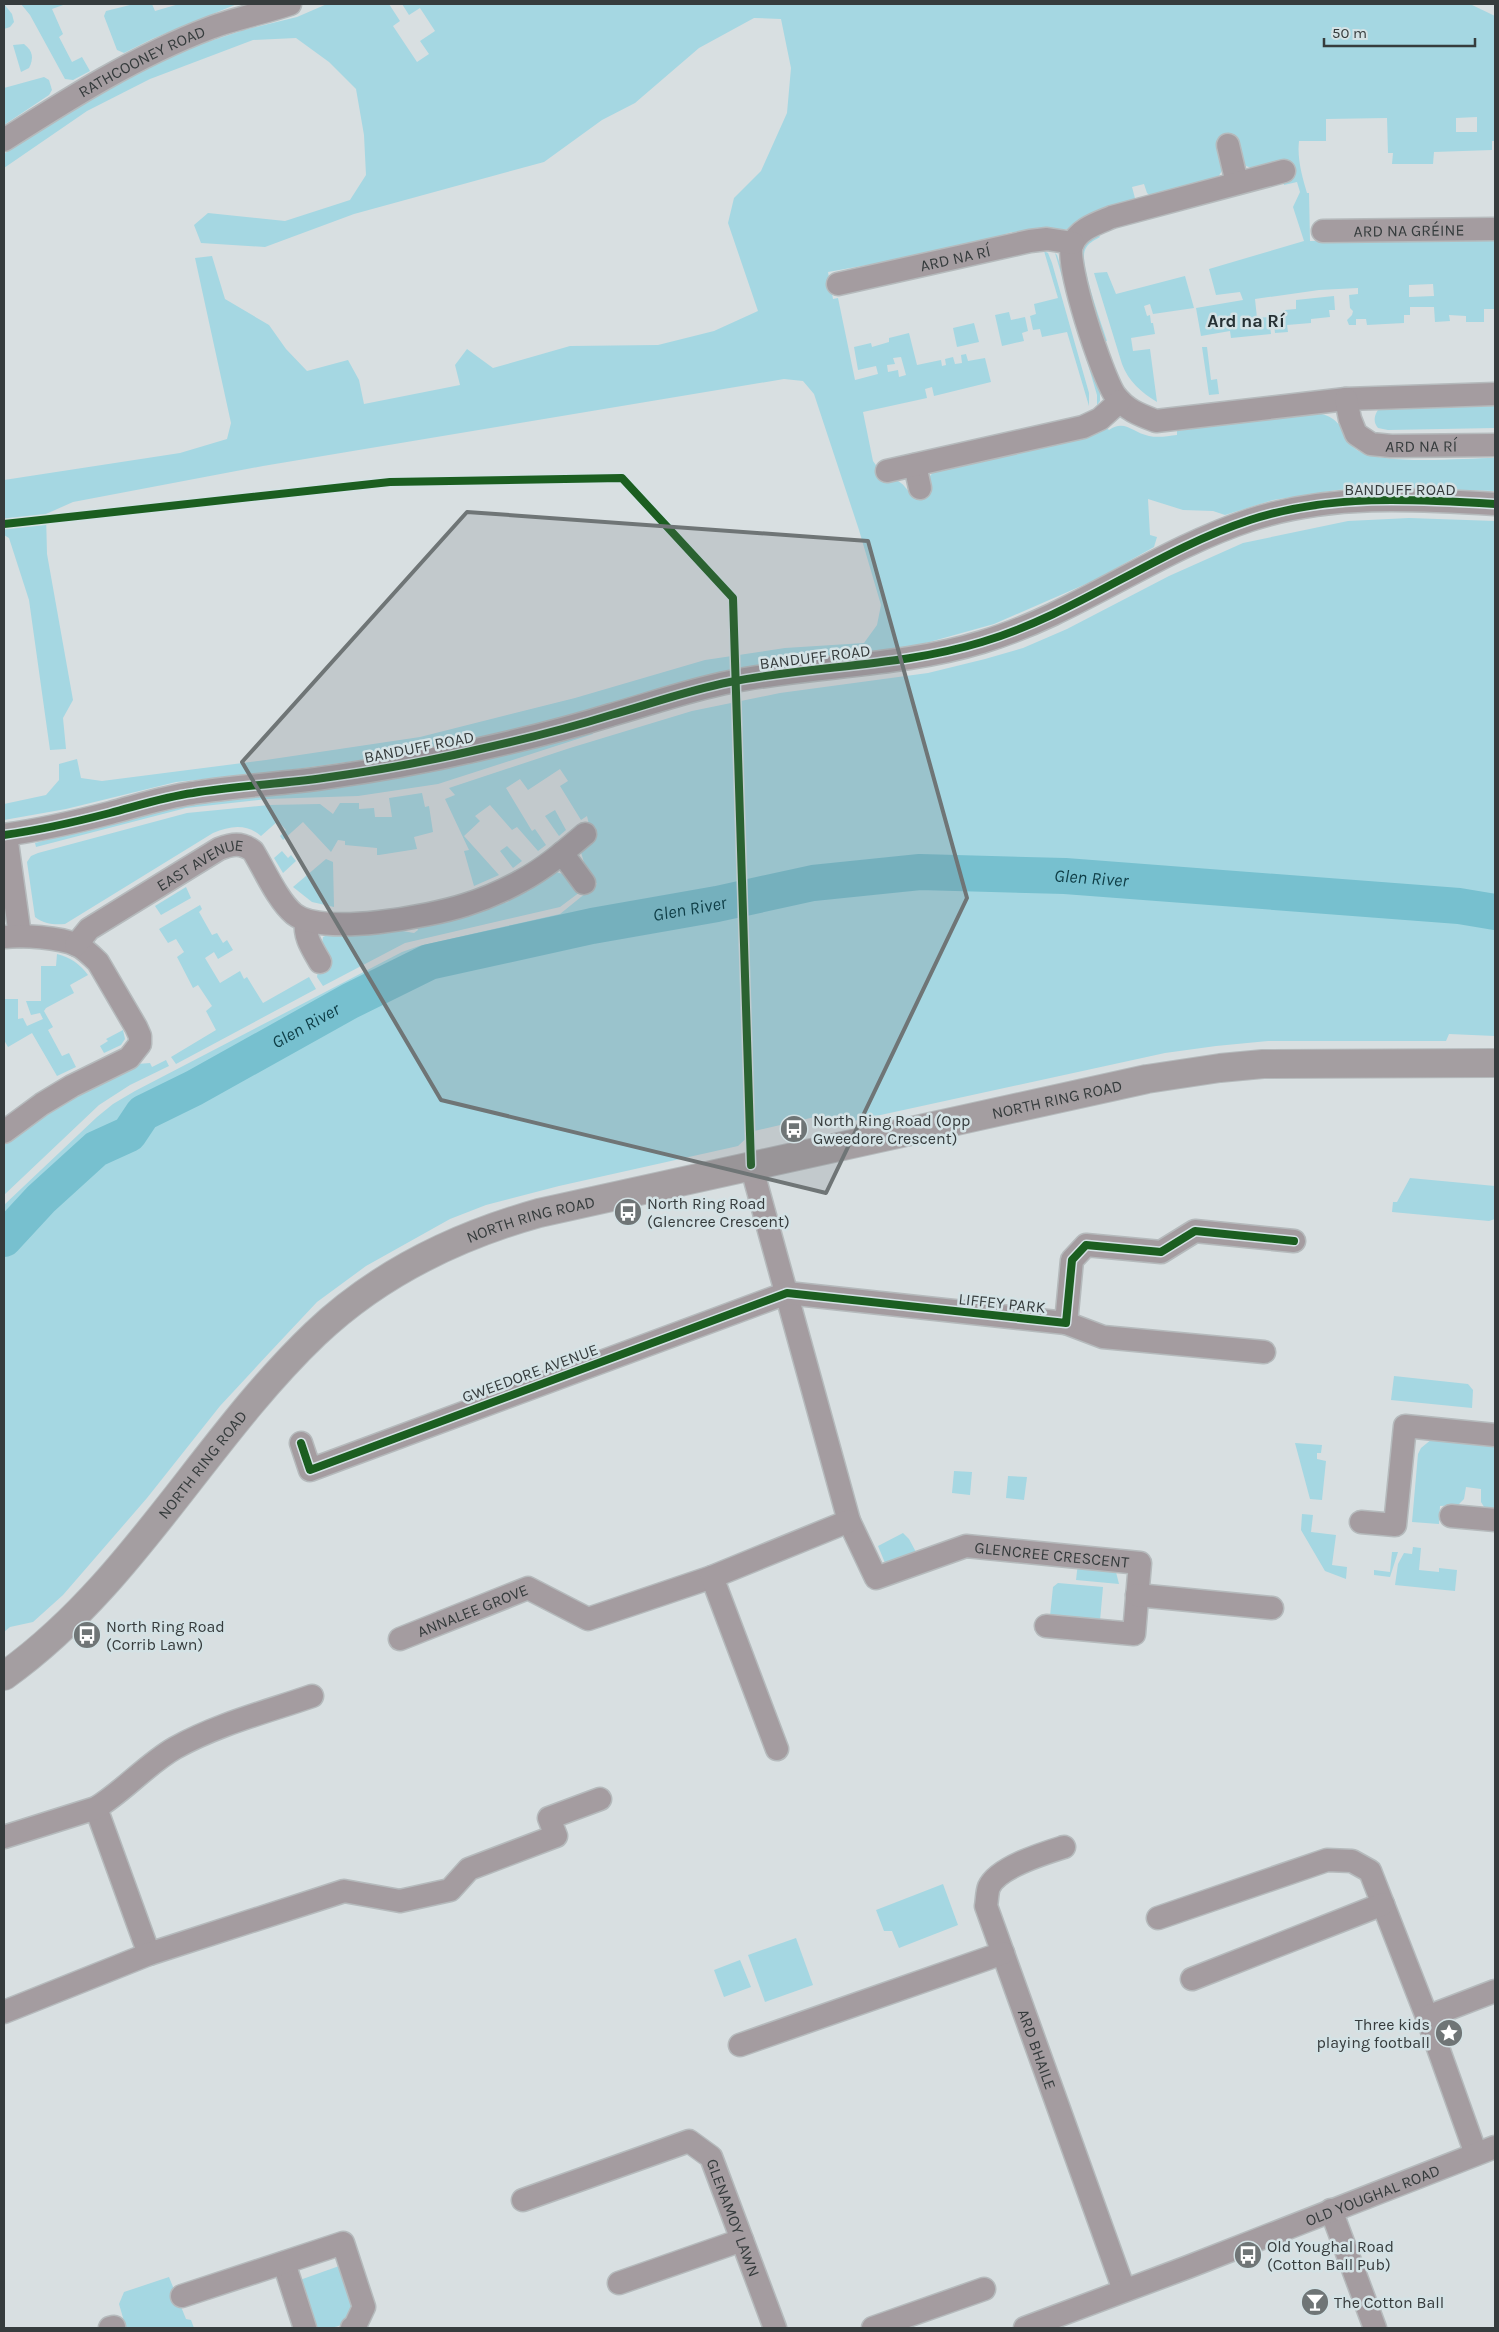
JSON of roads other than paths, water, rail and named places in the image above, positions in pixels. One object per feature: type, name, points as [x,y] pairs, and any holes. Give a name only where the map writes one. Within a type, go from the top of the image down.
[{"type":"main road","name":"NORTH RING ROAD","points":[[4,1676],[38,1650],[75,1615],[143,1537],[291,1359],[317,1332],[373,1289],[435,1252],[497,1225],[539,1213],[1147,1079],[1212,1069],[1310,1062],[1495,1063]]},
{"type":"street","name":"RATHCOONEY ROAD","points":[[4,140],[98,81],[148,54],[212,27],[290,4]]},
{"type":"street","points":[[1228,145],[1237,183]]},
{"type":"street","points":[[1284,171],[1112,217],[1091,226],[1079,235],[1073,243],[1070,262],[1093,341],[1107,381],[1120,401],[1133,413],[1156,421],[1346,400],[1495,394]]},
{"type":"street","name":"ARD NA GRÉINE","points":[[1323,231],[1495,229]]},
{"type":"street","name":"ARD NA RÍ","points":[[838,284],[1030,241],[1047,239],[1073,243]]},
{"type":"street","name":"ARD NA RÍ","points":[[1346,400],[1350,419],[1356,434],[1371,444],[1391,446],[1495,445]]},
{"type":"street","points":[[887,471],[1082,427],[1100,419],[1120,401]]},
{"type":"street","points":[[915,465],[920,488]]},
{"type":"street","name":"BANDUFF ROAD","points":[[5,835],[46,828],[189,793],[322,778],[447,756],[577,725],[688,692],[729,682],[776,674],[885,662],[982,642],[1057,612],[1105,586],[1208,537],[1250,520],[1290,510],[1339,502],[1380,499],[1495,504]]},
{"type":"street","name":"EAST AVENUE","points":[[76,945],[89,929],[219,849],[231,844],[247,846],[253,851],[285,905],[295,914],[306,920],[328,924],[366,923],[415,916],[464,905],[521,881],[562,853],[585,834]]},
{"type":"street","points":[[4,1132],[42,1104],[72,1086],[129,1058],[140,1044],[140,1036],[136,1027],[98,962],[76,945],[12,937],[5,835]]},
{"type":"street","points":[[562,853],[584,883]]},
{"type":"street","points":[[306,920],[305,931],[308,941],[320,962]]},
{"type":"street","points":[[751,1166],[753,1181],[787,1293],[849,1521]]},
{"type":"street","name":"LIFFEY PARK","points":[[1066,1324],[1072,1260],[1086,1245],[1161,1252],[1195,1230],[1294,1241]]},
{"type":"street","name":"LIFFEY PARK","points":[[787,1293],[1066,1324],[1103,1337],[1264,1352]]},
{"type":"street","name":"GWEEDORE AVENUE","points":[[301,1443],[310,1470],[787,1293]]},
{"type":"street","points":[[1361,1522],[1395,1525],[1404,1426],[1495,1435]]},
{"type":"street","points":[[1452,1516],[1495,1520]]},
{"type":"street","name":"ANNALEE GROVE","points":[[400,1639],[528,1588],[588,1619],[712,1577],[849,1521]]},
{"type":"street","name":"GLENCREE CRESCENT","points":[[849,1521],[876,1578],[966,1546],[1140,1563],[1134,1634],[1046,1626]]},
{"type":"street","points":[[712,1577],[777,1749]]},
{"type":"street","points":[[1137,1595],[1272,1608]]},
{"type":"street","points":[[4,1837],[96,1808],[174,1749],[208,1732],[312,1696]]},
{"type":"street","points":[[4,2012],[149,1954],[344,1890],[400,1901],[450,1890],[469,1869],[556,1836],[549,1818],[600,1799]]},
{"type":"street","points":[[96,1808],[149,1954]]},
{"type":"street","name":"ARD BHAILE","points":[[1064,1847],[1035,1857],[1002,1873],[989,1886],[986,1906],[1124,2290]]},
{"type":"street","points":[[1158,1918],[1327,1860],[1352,1861],[1370,1871],[1427,2017],[1486,2150]]},
{"type":"street","points":[[1192,1979],[1383,1904]]},
{"type":"street","points":[[740,2045],[1003,1953]]},
{"type":"street","points":[[1427,2017],[1495,1990]]},
{"type":"street","name":"GLENAMOY LAWN","points":[[522,2200],[688,2141],[711,2157],[775,2328]]},
{"type":"street","name":"OLD YOUGHAL ROAD","points":[[1025,2328],[1188,2267],[1486,2150]]},
{"type":"street","points":[[1331,2210],[1375,2328]]},
{"type":"street","points":[[619,2283],[742,2240]]},
{"type":"street","points":[[182,2296],[343,2243],[364,2307],[355,2326],[352,2328]]},
{"type":"street","points":[[284,2263],[305,2328]]},
{"type":"street","points":[[873,2328],[984,2290]]},
{"type":"waterway","name":"Glen River","points":[[4,1239],[41,1199],[96,1149],[129,1134],[143,1113],[194,1088],[350,1001],[429,962],[592,926],[717,904],[813,883],[920,872],[1065,876],[1459,906],[1495,912]]},
{"type":"place","name":"North Ring Road (Opp Gweedore Crescent)","points":[[794,1129]]},
{"type":"place","name":"North Ring Road (Glencree Crescent)","points":[[628,1212]]},
{"type":"place","name":"North Ring Road (Corrib Lawn)","points":[[87,1635]]},
{"type":"place","name":"Three kids playing football","points":[[1449,2033]]},
{"type":"place","name":"Old Youghal Road (Cotton Ball Pub)","points":[[1248,2255]]},
{"type":"place","name":"The Cotton Ball","points":[[1315,2302]]},
{"type":"district","name":"Ard na Rí","points":[[1246,321]]}]
